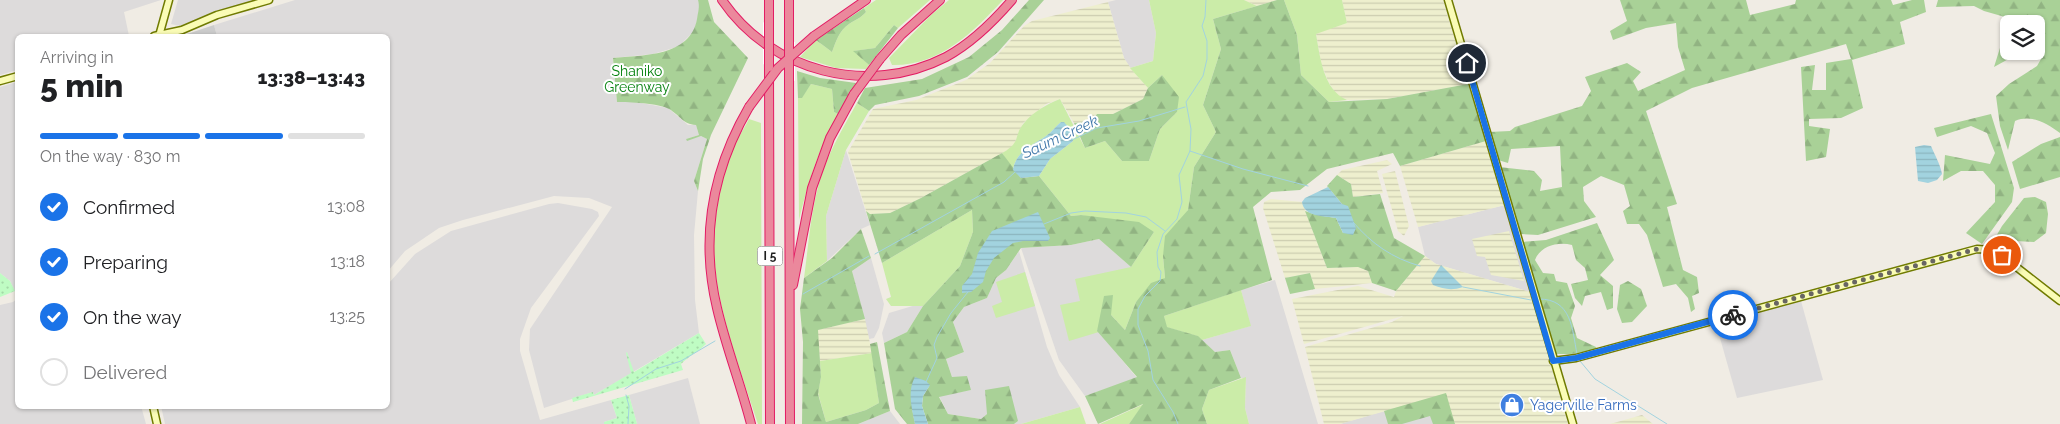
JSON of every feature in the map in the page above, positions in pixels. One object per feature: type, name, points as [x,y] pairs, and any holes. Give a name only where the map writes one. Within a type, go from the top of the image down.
[{"type":"highway","points":[[722,0],[749,31],[784,56],[826,72],[866,76],[903,72],[925,66],[946,56],[977,36],[1012,0]]},
{"type":"highway","name":"I 5","points":[[769,0],[770,424]]},
{"type":"highway","name":"I 5","points":[[789,0],[790,424]]},
{"type":"highway","points":[[751,424],[716,307],[709,251],[710,218],[719,174],[730,142],[749,107],[778,68],[814,36],[866,0]]},
{"type":"highway","points":[[790,306],[812,188],[830,138],[854,94],[880,59],[901,35],[940,0]]},
{"type":"street","points":[[158,34],[169,0]]},
{"type":"street","points":[[165,34],[182,30],[217,15],[269,0]]},
{"type":"street","points":[[1448,0],[1573,424]]},
{"type":"street","points":[[0,81],[15,77]]},
{"type":"street","points":[[1553,361],[1584,356],[1977,249],[1991,250],[2002,255],[2060,302]]},
{"type":"street","points":[[154,409],[157,424]]},
{"type":"shaded area","points":[[0,0],[161,0],[124,12],[129,34],[15,34],[15,71],[0,75]]},
{"type":"shaded area","points":[[178,0],[258,0],[210,14],[180,26],[171,24]]},
{"type":"shaded area","points":[[295,0],[698,0],[700,5],[695,30],[677,47],[653,54],[613,58],[617,102],[631,101],[668,108],[688,125],[696,125],[699,135],[687,140],[701,136],[707,139],[694,181],[698,191],[694,235],[695,300],[699,333],[633,372],[627,352],[632,373],[594,395],[593,392],[544,408],[529,350],[530,329],[612,207],[589,198],[554,196],[463,220],[439,228],[405,251],[390,269],[390,34],[216,34],[214,25]]},
{"type":"shaded area","points":[[1116,0],[1149,0],[1156,33],[1153,61],[1130,68],[1124,58],[1108,2]]},
{"type":"shaded area","points":[[214,25],[216,34],[187,34]]},
{"type":"shaded area","points":[[15,83],[15,291],[10,281],[0,273],[0,87]]},
{"type":"shaded area","points":[[846,150],[870,225],[861,229],[827,261],[826,216]]},
{"type":"shaded area","points":[[558,203],[592,209],[598,212],[599,216],[531,308],[520,339],[520,351],[540,420],[611,400],[617,418],[604,422],[604,424],[165,424],[162,409],[390,409],[390,282],[415,254],[451,231]]},
{"type":"shaded area","points":[[1505,205],[1530,292],[1436,264],[1425,256],[1418,227]]},
{"type":"shaded area","points":[[1099,239],[1131,267],[1136,260],[1151,283],[1097,330],[1137,378],[1085,396],[1059,360],[1021,248],[1071,245]]},
{"type":"shaded area","points":[[1019,251],[1047,347],[1059,375],[1080,407],[1021,424],[1014,424],[1018,421],[987,414],[981,419],[948,414],[939,396],[971,390],[952,377],[946,359],[964,352],[953,322],[964,307],[987,298],[996,278],[1006,270]]},
{"type":"shaded area","points":[[871,258],[884,304],[879,328],[874,338],[869,339],[852,271]]},
{"type":"shaded area","points":[[1275,280],[1318,424],[1249,424],[1245,408],[1246,378],[1241,378],[1230,350],[1215,352],[1202,340],[1250,326],[1241,290]]},
{"type":"shaded area","points":[[15,300],[15,409],[142,409],[146,424],[0,424],[0,305]]},
{"type":"shaded area","points":[[1801,301],[1823,380],[1737,398],[1716,324]]},
{"type":"shaded area","points":[[916,305],[923,306],[907,332],[884,343],[882,333],[889,313]]},
{"type":"shaded area","points":[[688,378],[700,424],[637,424],[629,395]]},
{"type":"shaded area","points":[[1446,393],[1455,424],[1340,424],[1384,411]]},
{"type":"shaded area","points":[[890,411],[900,424],[858,424]]},
{"type":"green space","name":"Shaniko Greenway","points":[[698,0],[708,0],[714,22],[748,58],[711,135],[703,159],[698,191],[694,181],[707,139],[701,136],[687,141],[686,139],[699,135],[696,125],[684,121],[669,109],[644,103],[617,102],[613,58],[664,52],[685,41],[693,31],[697,19]]},
{"type":"green space","points":[[876,0],[930,0],[898,28],[894,25],[875,48],[854,51],[869,65],[866,69],[836,68],[800,57],[816,40],[832,52],[838,36],[843,30],[864,14],[866,12],[864,8]]},
{"type":"green space","points":[[949,0],[1003,0],[980,24],[954,45],[925,60],[909,64],[892,65],[889,58],[931,15]]},
{"type":"green space","points":[[1029,0],[1044,0],[998,52],[967,77],[919,96],[875,105],[869,111],[857,103],[865,88],[922,79],[969,57],[1002,30]]},
{"type":"green space","points":[[1149,0],[1244,0],[1257,6],[1213,19],[1221,49],[1203,105],[1216,132],[1194,167],[1188,210],[1163,256],[1165,278],[1136,302],[1125,330],[1111,315],[1097,330],[1099,332],[1069,341],[1060,305],[1080,301],[1075,279],[1131,267],[1154,232],[1081,215],[1071,216],[1039,176],[1050,159],[1073,141],[1061,122],[1017,158],[1013,170],[1002,153],[1012,146],[1021,128],[1032,115],[1060,99],[1085,148],[1105,141],[1122,161],[1149,161],[1160,129],[1177,112],[1162,75],[1148,88],[1130,68],[1153,61],[1156,33]]},
{"type":"green space","points":[[1244,0],[1277,0],[1257,6]]},
{"type":"green space","points":[[1277,0],[1284,0],[1297,35],[1301,75],[1329,102],[1387,99],[1468,84],[1486,141],[1400,166],[1393,153],[1327,169],[1300,190],[1271,192],[1253,207],[1272,280],[1164,316],[1167,327],[1198,336],[1215,352],[1230,350],[1241,378],[1209,390],[1202,409],[1207,424],[1129,424],[1143,404],[1098,424],[1085,396],[1137,377],[1097,331],[1104,296],[1113,295],[1111,315],[1125,330],[1136,302],[1151,283],[1165,278],[1163,256],[1165,236],[1188,210],[1194,167],[1216,132],[1203,105],[1221,49],[1213,19]]},
{"type":"green space","points":[[1284,0],[1342,0],[1347,23],[1316,34],[1321,62],[1328,81],[1339,95],[1347,100],[1329,102],[1301,75],[1297,35]]},
{"type":"green space","points":[[1342,0],[1443,0],[1468,84],[1387,99],[1347,100],[1338,97],[1328,81],[1321,63],[1316,33],[1347,23]]},
{"type":"green space","points":[[1620,0],[1746,0],[1750,15],[1795,4],[1796,0],[1891,0],[1893,5],[1912,0],[1924,0],[1926,12],[1900,22],[1905,44],[1852,60],[1863,108],[1841,118],[1809,119],[1809,126],[1830,129],[1826,157],[1806,161],[1801,67],[1815,65],[1812,90],[1826,90],[1826,63],[1851,59],[1846,44],[1692,88],[1646,111],[1677,204],[1667,207],[1683,270],[1697,277],[1699,293],[1692,296],[1695,309],[1691,312],[1688,298],[1676,284],[1663,287],[1647,235],[1639,224],[1627,224],[1623,211],[1630,206],[1624,185],[1601,176],[1583,187],[1584,201],[1596,217],[1538,235],[1520,234],[1499,167],[1534,171],[1542,180],[1540,191],[1562,187],[1560,146],[1511,149],[1508,163],[1498,160],[1489,132],[1510,131],[1515,127],[1582,106],[1591,91],[1585,77],[1627,63],[1641,72],[1633,81],[1638,91],[1685,70],[1678,47],[1676,23],[1646,28],[1613,40],[1610,31],[1627,21]]},
{"type":"green space","points":[[1938,0],[2060,0],[2060,133],[2039,121],[2021,119],[2015,121],[2008,150],[2000,126],[1996,96],[2009,84],[2037,66],[2040,60],[2045,60],[2045,15],[2000,16],[1974,6],[1936,7]]},
{"type":"green space","points":[[1108,2],[1124,58],[1148,88],[1143,99],[1113,114],[1097,114],[1091,122],[1074,123],[1060,99],[1046,104],[1023,123],[1013,147],[890,213],[870,214],[866,211],[848,152],[873,109],[916,100],[966,80],[990,63],[1024,26],[1032,21]]},
{"type":"green space","points":[[864,8],[866,12],[840,33],[832,52],[816,40]]},
{"type":"green space","points":[[894,25],[898,28],[869,65],[853,51],[875,48]]},
{"type":"green space","points":[[2000,48],[2000,60],[2007,60],[1994,67]]},
{"type":"green space","points":[[797,71],[820,78],[856,83],[838,114],[834,112],[832,89],[811,84],[802,98],[798,98]]},
{"type":"green space","points":[[1162,75],[1179,97],[1177,112],[1160,129],[1149,161],[1122,161],[1105,141],[1085,148],[1074,123],[1091,122],[1097,114],[1113,114],[1143,99],[1148,88]]},
{"type":"green space","points":[[811,84],[832,89],[834,112],[838,114],[815,166],[799,220],[798,98],[802,97]]},
{"type":"green space","points":[[857,103],[869,111],[846,150],[826,216],[827,261],[804,278],[811,223],[820,181],[831,151]]},
{"type":"green space","points":[[1991,114],[2014,188],[2012,202],[1982,244],[1966,233],[1995,202],[1995,185],[1983,171],[1961,171],[1943,181],[1945,155],[1990,164],[1995,153],[1987,133],[1971,126],[1937,137],[1934,128]]},
{"type":"green space","points":[[749,119],[761,123],[762,424],[758,424],[727,326],[718,286],[714,252],[715,224],[722,182],[732,151]]},
{"type":"green space","points":[[2060,137],[2060,177],[2020,189],[2012,162],[2041,144]]},
{"type":"green space","points":[[1486,141],[1505,205],[1418,227],[1400,166]]},
{"type":"green space","points":[[1002,153],[1021,178],[1039,176],[1071,216],[1081,215],[1139,222],[1154,232],[1131,267],[1099,239],[1071,245],[1021,248],[1006,270],[996,278],[987,298],[964,307],[953,322],[964,352],[946,359],[952,377],[967,376],[971,390],[939,397],[948,414],[981,419],[987,414],[985,390],[1009,386],[1018,421],[1014,424],[928,424],[922,406],[923,396],[930,385],[912,408],[915,424],[907,424],[895,409],[884,343],[907,332],[923,306],[960,266],[973,232],[972,210],[882,263],[866,211],[870,214],[890,213]]},
{"type":"green space","points":[[1387,160],[1392,164],[1377,171],[1383,193],[1353,197],[1351,184],[1337,175],[1342,170]]},
{"type":"green space","points":[[1395,171],[1409,226],[1404,236],[1398,231],[1382,174]]},
{"type":"green space","points":[[1337,175],[1351,184],[1353,197],[1380,194],[1394,238],[1425,256],[1396,291],[1372,283],[1368,271],[1358,267],[1327,268],[1305,211],[1336,218],[1343,233],[1342,204],[1327,186]]},
{"type":"green space","points":[[2035,197],[2046,202],[2048,214],[2046,233],[2034,242],[2015,241],[2003,248],[1991,245],[2002,226],[2024,198]]},
{"type":"green space","points":[[1271,199],[1302,202],[1327,268],[1358,267],[1368,271],[1372,283],[1315,289],[1310,273],[1285,278],[1263,208],[1264,202]]},
{"type":"green space","points":[[972,210],[973,232],[960,266],[923,306],[891,306],[886,299],[891,297],[882,263]]},
{"type":"green space","points":[[1597,223],[1614,260],[1600,275],[1613,286],[1613,308],[1607,310],[1601,292],[1585,296],[1582,306],[1575,298],[1571,284],[1588,280],[1585,268],[1576,260],[1572,245],[1555,244],[1545,248],[1537,255],[1535,260],[1543,273],[1554,274],[1556,281],[1567,283],[1575,306],[1571,318],[1577,338],[1596,347],[1597,350],[1571,354],[1554,354],[1522,242],[1546,240]]},
{"type":"green space","points":[[861,229],[871,258],[852,271],[865,319],[818,330],[821,377],[818,394],[826,422],[866,410],[879,403],[870,344],[877,342],[890,411],[858,424],[802,424],[803,342],[800,309],[804,278],[832,258]]},
{"type":"green space","points":[[1509,231],[1524,281],[1491,275],[1485,257],[1477,256],[1472,239]]},
{"type":"green space","points":[[1425,256],[1436,264],[1530,292],[1568,424],[1455,424],[1445,394],[1340,424],[1324,424],[1305,347],[1392,322],[1403,316],[1304,344],[1292,299],[1358,286],[1394,297],[1396,291]]},
{"type":"green space","points":[[1025,272],[1035,306],[996,318],[992,306],[1002,302],[996,282]]},
{"type":"green space","points":[[0,273],[10,281],[15,291],[0,297]]},
{"type":"green space","points":[[1310,273],[1315,289],[1290,294],[1285,278]]},
{"type":"green space","points":[[1628,281],[1641,289],[1647,306],[1632,322],[1622,323],[1617,309],[1620,285]]},
{"type":"green space","points":[[1241,290],[1251,326],[1202,340],[1197,336],[1166,327],[1164,316]]},
{"type":"green space","points":[[865,319],[872,353],[820,361],[817,330]]},
{"type":"green space","points":[[699,333],[706,344],[681,364],[683,370],[573,402],[572,398],[593,392],[594,395],[631,373],[627,352],[634,372]]},
{"type":"green space","points":[[872,353],[879,403],[866,410],[826,422],[818,393],[821,377],[820,361]]},
{"type":"green space","points":[[1246,377],[1245,408],[1249,424],[1207,424],[1202,409],[1209,390]]},
{"type":"green space","points":[[1446,393],[1455,424],[1433,424],[1430,416],[1402,424],[1388,424],[1384,411]]},
{"type":"green space","points":[[629,395],[637,424],[604,424],[604,422],[617,418],[611,400]]},
{"type":"green space","points":[[1144,404],[1129,424],[1100,424]]},
{"type":"green space","points":[[1080,407],[1086,424],[1021,424]]},
{"type":"green space","points":[[1642,415],[1653,424],[1610,424]]},
{"type":"water","points":[[1061,122],[1064,122],[1070,129],[1073,141],[1050,159],[1039,176],[1021,178],[1013,170],[1017,158]]},
{"type":"water","points":[[1931,146],[1942,174],[1937,180],[1928,183],[1918,181],[1915,147]]},
{"type":"water","points":[[1328,187],[1342,204],[1348,206],[1356,228],[1353,235],[1343,233],[1336,218],[1315,215],[1306,211],[1302,202],[1305,198]]},
{"type":"water","points":[[1038,212],[1050,238],[1048,241],[1013,243],[994,258],[986,271],[983,282],[971,292],[962,293],[962,286],[972,274],[978,253],[992,231]]},
{"type":"water","points":[[1441,265],[1463,287],[1448,289],[1433,285],[1431,281]]},
{"type":"water","points":[[915,377],[926,381],[930,385],[923,396],[922,406],[928,424],[915,424],[911,388]]},
{"type":"pier","points":[[763,22],[773,29],[774,66],[785,55],[785,37],[795,42],[795,46],[811,33],[816,39],[795,57],[795,81],[785,76],[784,67],[768,85],[752,109],[745,104],[772,69],[763,64]]},
{"type":"waterway","name":"Saum Creek","points":[[1178,424],[1173,412],[1153,380],[1148,351],[1138,325],[1138,309],[1145,296],[1160,281],[1161,272],[1158,267],[1157,252],[1163,234],[1177,219],[1182,202],[1179,175],[1190,151],[1191,129],[1186,102],[1203,76],[1207,59],[1207,41],[1202,26],[1205,17],[1206,0]]},
{"type":"waterway","name":"Saum Creek","points":[[1072,140],[1097,128],[1139,121],[1185,107]]},
{"type":"waterway","points":[[1190,151],[1243,169],[1308,186]]},
{"type":"waterway","name":"Saum Creek","points":[[875,254],[1004,182],[1015,172]]},
{"type":"waterway","points":[[1044,224],[1071,213],[1085,211],[1126,213],[1146,217],[1165,231]]},
{"type":"waterway","points":[[1353,222],[1383,249],[1400,259],[1420,266]]},
{"type":"waterway","name":"Saum Creek","points":[[803,294],[869,256]]},
{"type":"waterway","points":[[1463,287],[1531,300]]},
{"type":"waterway","points":[[926,382],[937,358],[934,345],[937,337],[951,313],[968,292]]},
{"type":"waterway","points":[[1539,299],[1550,300],[1564,310],[1571,326],[1577,354]]},
{"type":"waterway","name":"Saum Creek","points":[[625,389],[656,369],[681,361],[715,341]]},
{"type":"waterway","points":[[1580,361],[1595,379],[1667,424]]},
{"type":"waterway","name":"Saum Creek","points":[[626,395],[629,406],[628,424]]},
{"type":"way so far","points":[[1733,315],[1977,249],[1991,250],[2002,255]]},
{"type":"place","name":"Yagerville Farms","points":[[1512,405]]},
{"type":"route","points":[[1467,63],[1553,361],[1576,358],[1733,315]]}]
